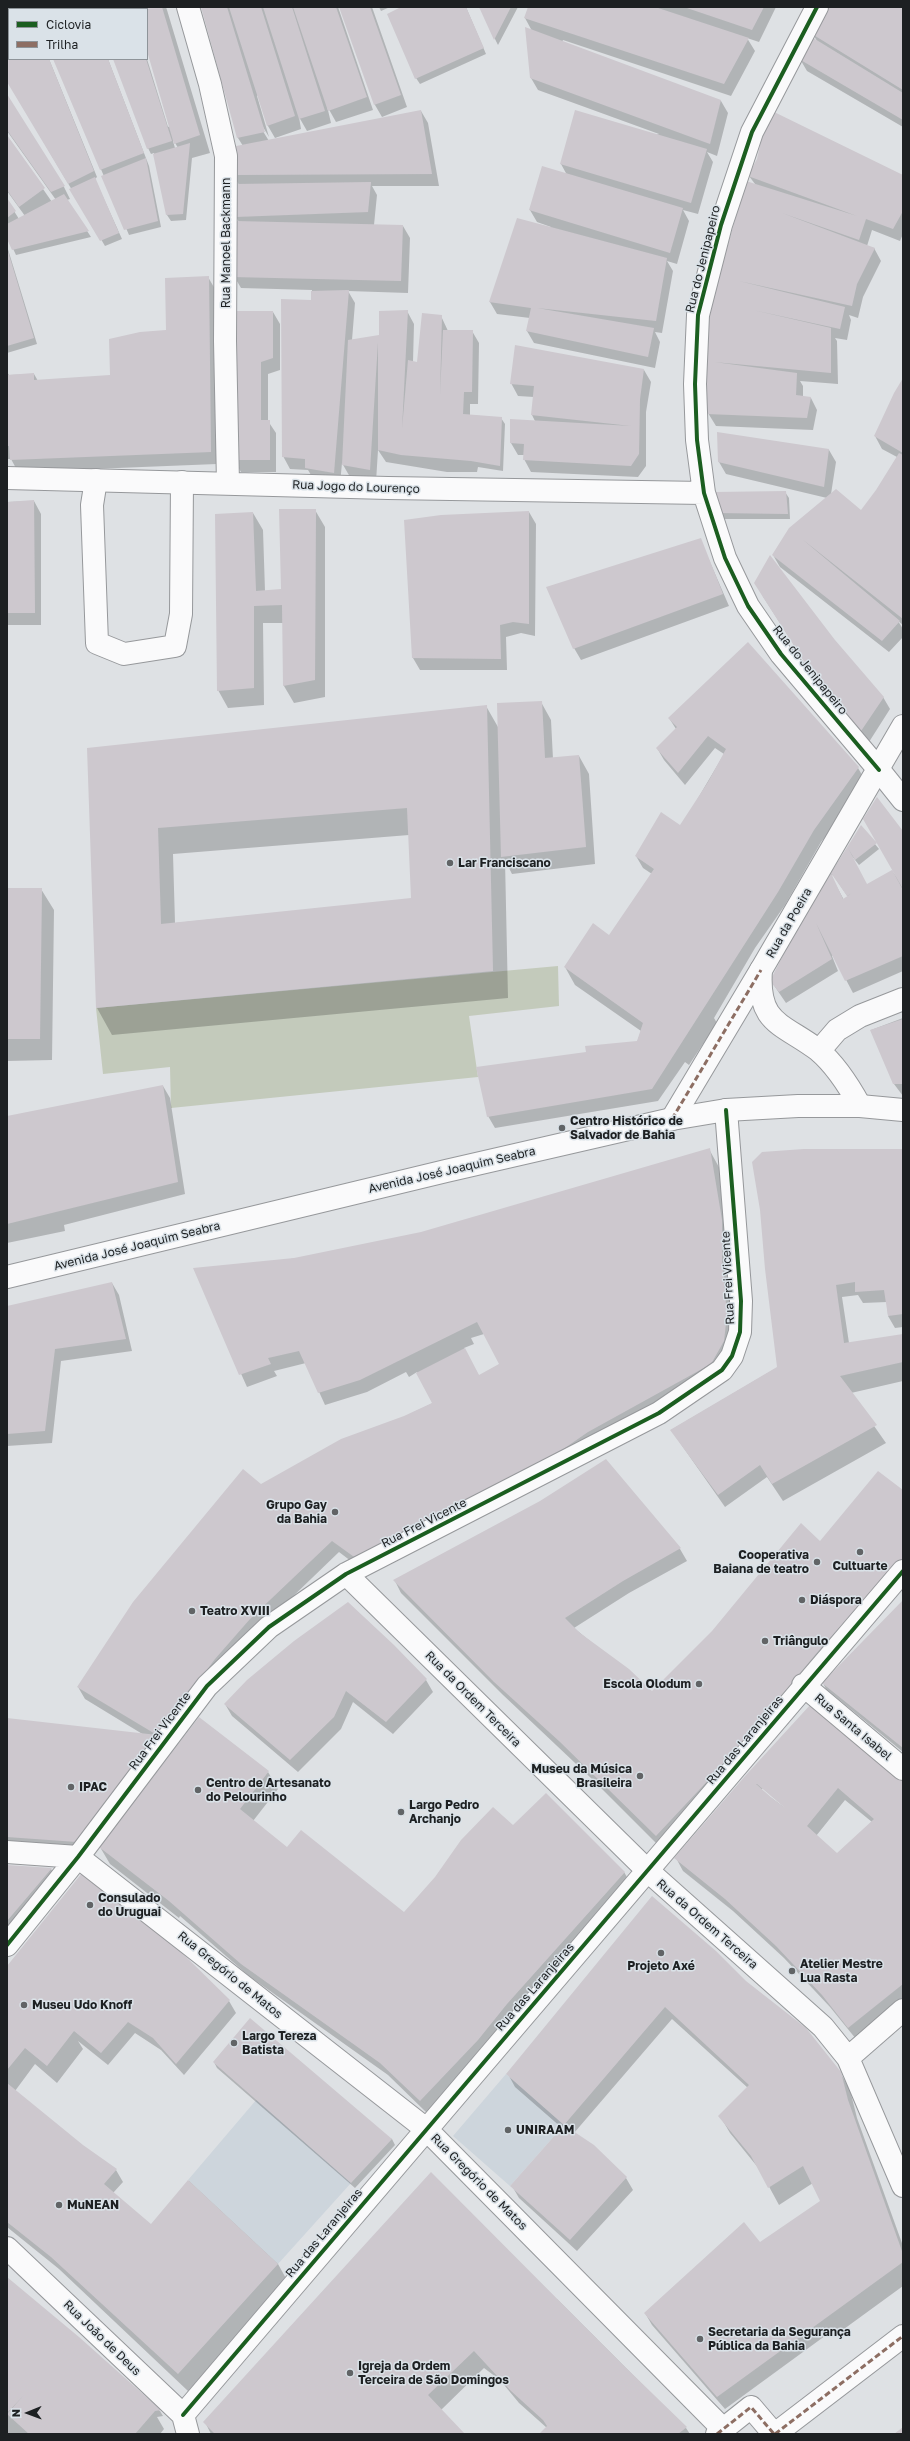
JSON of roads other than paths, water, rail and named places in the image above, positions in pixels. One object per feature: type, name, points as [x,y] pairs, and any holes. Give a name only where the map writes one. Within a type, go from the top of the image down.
[{"type":"street","name":"Rua Manoel Backmann","points":[[188,7],[210,84],[226,156],[225,341],[228,483]]},
{"type":"street","name":"Rua do Jenipapeiro","points":[[817,7],[752,132],[721,225],[698,314],[695,384],[697,440],[704,493],[725,558],[748,606],[781,654],[903,800]]},
{"type":"street","name":"Rua Jogo do Lourenço","points":[[7,478],[388,488],[704,493]]},
{"type":"street","points":[[96,480],[92,505],[97,643],[124,654],[175,646],[181,614],[182,482]]},
{"type":"street","name":"Rua da Poeira","points":[[672,1119],[762,970],[879,770],[903,726]]},
{"type":"street","points":[[762,970],[760,991],[765,1008],[775,1021],[818,1051],[844,1078],[860,1106]]},
{"type":"street","points":[[818,1051],[837,1030],[860,1016],[903,999]]},
{"type":"street","name":"Avenida José Joaquim Seabra","points":[[7,1277],[446,1170],[672,1119],[726,1110],[798,1106],[860,1106],[903,1110]]},
{"type":"street","name":"Rua Frei Vicente","points":[[7,1945],[78,1857],[207,1686],[269,1627],[346,1574],[659,1413],[722,1370],[732,1356],[740,1332],[741,1301],[726,1110]]},
{"type":"street","name":"Rua das Laranjeiras","points":[[185,2425],[426,2129],[648,1871],[803,1685],[903,1571]]},
{"type":"street","name":"Rua da Ordem Terceira","points":[[346,1574],[648,1871],[824,2027],[848,2058],[903,2186]]},
{"type":"street","name":"Rua Santa Isabel","points":[[803,1685],[903,1769]]},
{"type":"street","points":[[7,1852],[78,1857]]},
{"type":"street","name":"Rua Gregório de Matos","points":[[78,1857],[426,2129],[720,2431]]},
{"type":"street","points":[[848,2058],[903,2010]]},
{"type":"street","name":"Rua João de Deus","points":[[7,2248],[185,2425]]},
{"type":"street","points":[[720,2431],[751,2407],[774,2434],[903,2336]]},
{"type":"place","name":"Lar Franciscano","points":[[450,863]]},
{"type":"place","name":"Centro Histórico de Salvador de Bahia","points":[[562,1128]]},
{"type":"place","name":"Grupo Gay da Bahia","points":[[335,1512]]},
{"type":"place","name":"Cultuarte","points":[[860,1552]]},
{"type":"place","name":"Cooperativa Baiana de teatro","points":[[817,1562]]},
{"type":"place","name":"Diáspora","points":[[802,1600]]},
{"type":"place","name":"Teatro XVIII","points":[[192,1611]]},
{"type":"place","name":"Triângulo","points":[[765,1641]]},
{"type":"place","name":"Escola Olodum","points":[[699,1684]]},
{"type":"place","name":"Museu da Música Brasileira","points":[[640,1776]]},
{"type":"place","name":"IPAC","points":[[71,1787]]},
{"type":"place","name":"Centro de Artesanato do Pelourinho","points":[[198,1790]]},
{"type":"place","name":"Largo Pedro Archanjo","points":[[401,1812]]},
{"type":"place","name":"Consulado do Uruguai","points":[[90,1905]]},
{"type":"place","name":"Projeto Axé","points":[[661,1953]]},
{"type":"place","name":"Atelier Mestre Lua Rasta","points":[[792,1971]]},
{"type":"place","name":"Museu Udo Knoff","points":[[24,2005]]},
{"type":"place","name":"Largo Tereza Batista","points":[[234,2043]]},
{"type":"place","name":"UNIRAAM","points":[[508,2130]]},
{"type":"place","name":"MuNEAN","points":[[59,2205]]},
{"type":"place","name":"Secretaria da Segurança Pública da Bahia","points":[[700,2339]]},
{"type":"place","name":"Igreja da Ordem Terceira de São Domingos","points":[[350,2373]]}]
